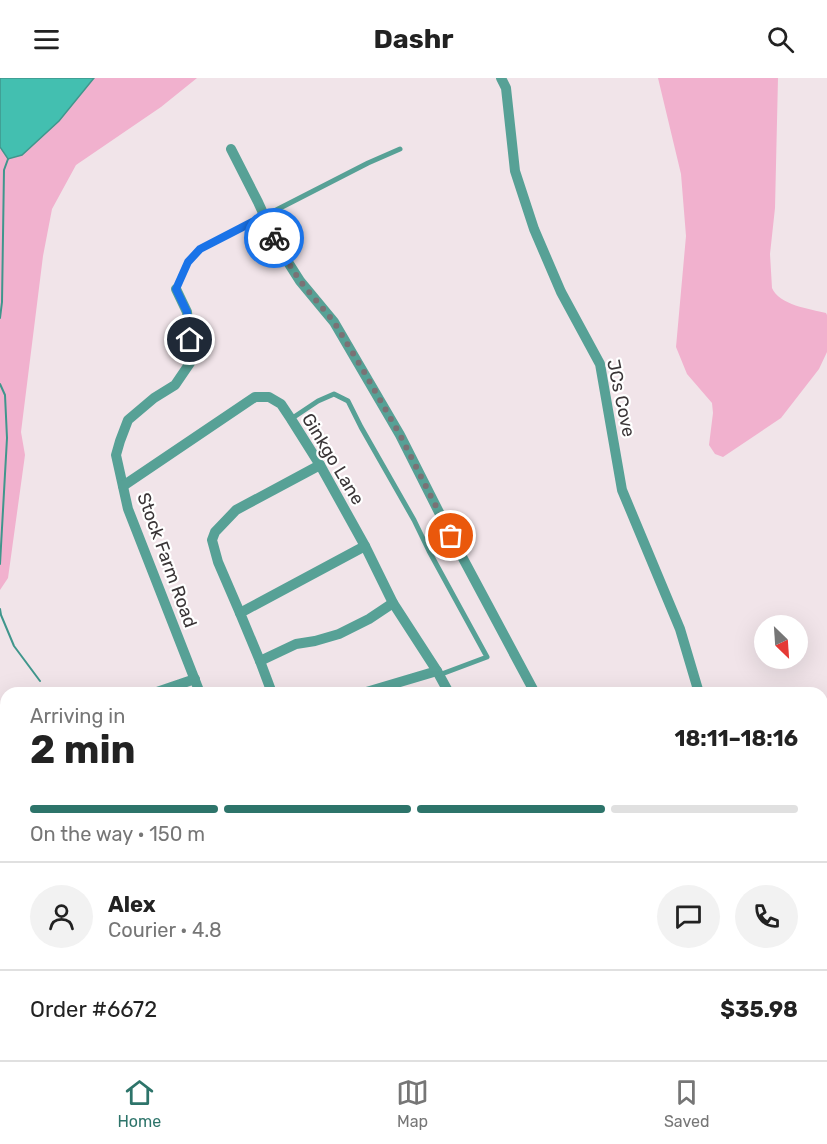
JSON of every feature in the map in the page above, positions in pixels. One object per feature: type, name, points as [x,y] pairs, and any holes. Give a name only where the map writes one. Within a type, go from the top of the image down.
[{"type":"street","name":"JCs Cove","points":[[501,78],[506,88],[515,171],[534,230],[561,292],[600,364],[622,490],[680,628],[697,687]]},
{"type":"street","points":[[231,149],[279,248],[300,281],[334,322],[395,426],[532,687]]},
{"type":"street","name":"Stock Farm Road","points":[[176,289],[187,312],[190,363],[175,385],[154,398],[128,420],[116,455],[128,509],[198,687]]},
{"type":"street","name":"Ginkgo Lane","points":[[123,486],[255,397],[269,398],[281,404],[320,465],[365,546],[393,603],[446,687]]},
{"type":"street","points":[[270,687],[218,562],[212,540],[215,532],[236,510],[320,465]]},
{"type":"street","points":[[240,614],[365,546]]},
{"type":"street","points":[[260,661],[296,644],[339,634],[369,619],[393,603]]},
{"type":"street","points":[[386,687],[438,673]]},
{"type":"street","points":[[172,687],[195,679]]},
{"type":"lane","points":[[176,289],[188,262],[200,249],[400,149]]},
{"type":"lane","points":[[291,419],[318,401],[334,394],[348,401],[487,657],[438,673]]},
{"type":"shaded area","points":[[0,78],[94,78],[59,121],[22,155],[8,159],[0,147]]},
{"type":"shaded area","points":[[94,78],[197,78],[161,107],[76,165],[52,209],[43,256],[21,432],[25,455],[8,578],[0,590],[0,147],[8,159],[59,121]]},
{"type":"shaded area","points":[[658,78],[778,78],[775,208],[770,254],[772,288],[781,299],[827,315],[827,352],[819,369],[781,418],[723,457],[715,454],[709,445],[712,403],[687,374],[676,347],[686,236],[681,174]]},
{"type":"waterway","points":[[0,318],[4,170],[8,159]]},
{"type":"waterway","points":[[0,384],[5,395],[7,438],[0,564]]},
{"type":"waterway","points":[[0,609],[14,646],[40,681]]},
{"type":"way so far","points":[[274,238],[300,281],[334,322],[363,370],[400,435],[451,536]]},
{"type":"route","points":[[190,340],[187,312],[176,289],[188,262],[200,249],[264,216],[274,238]]}]
